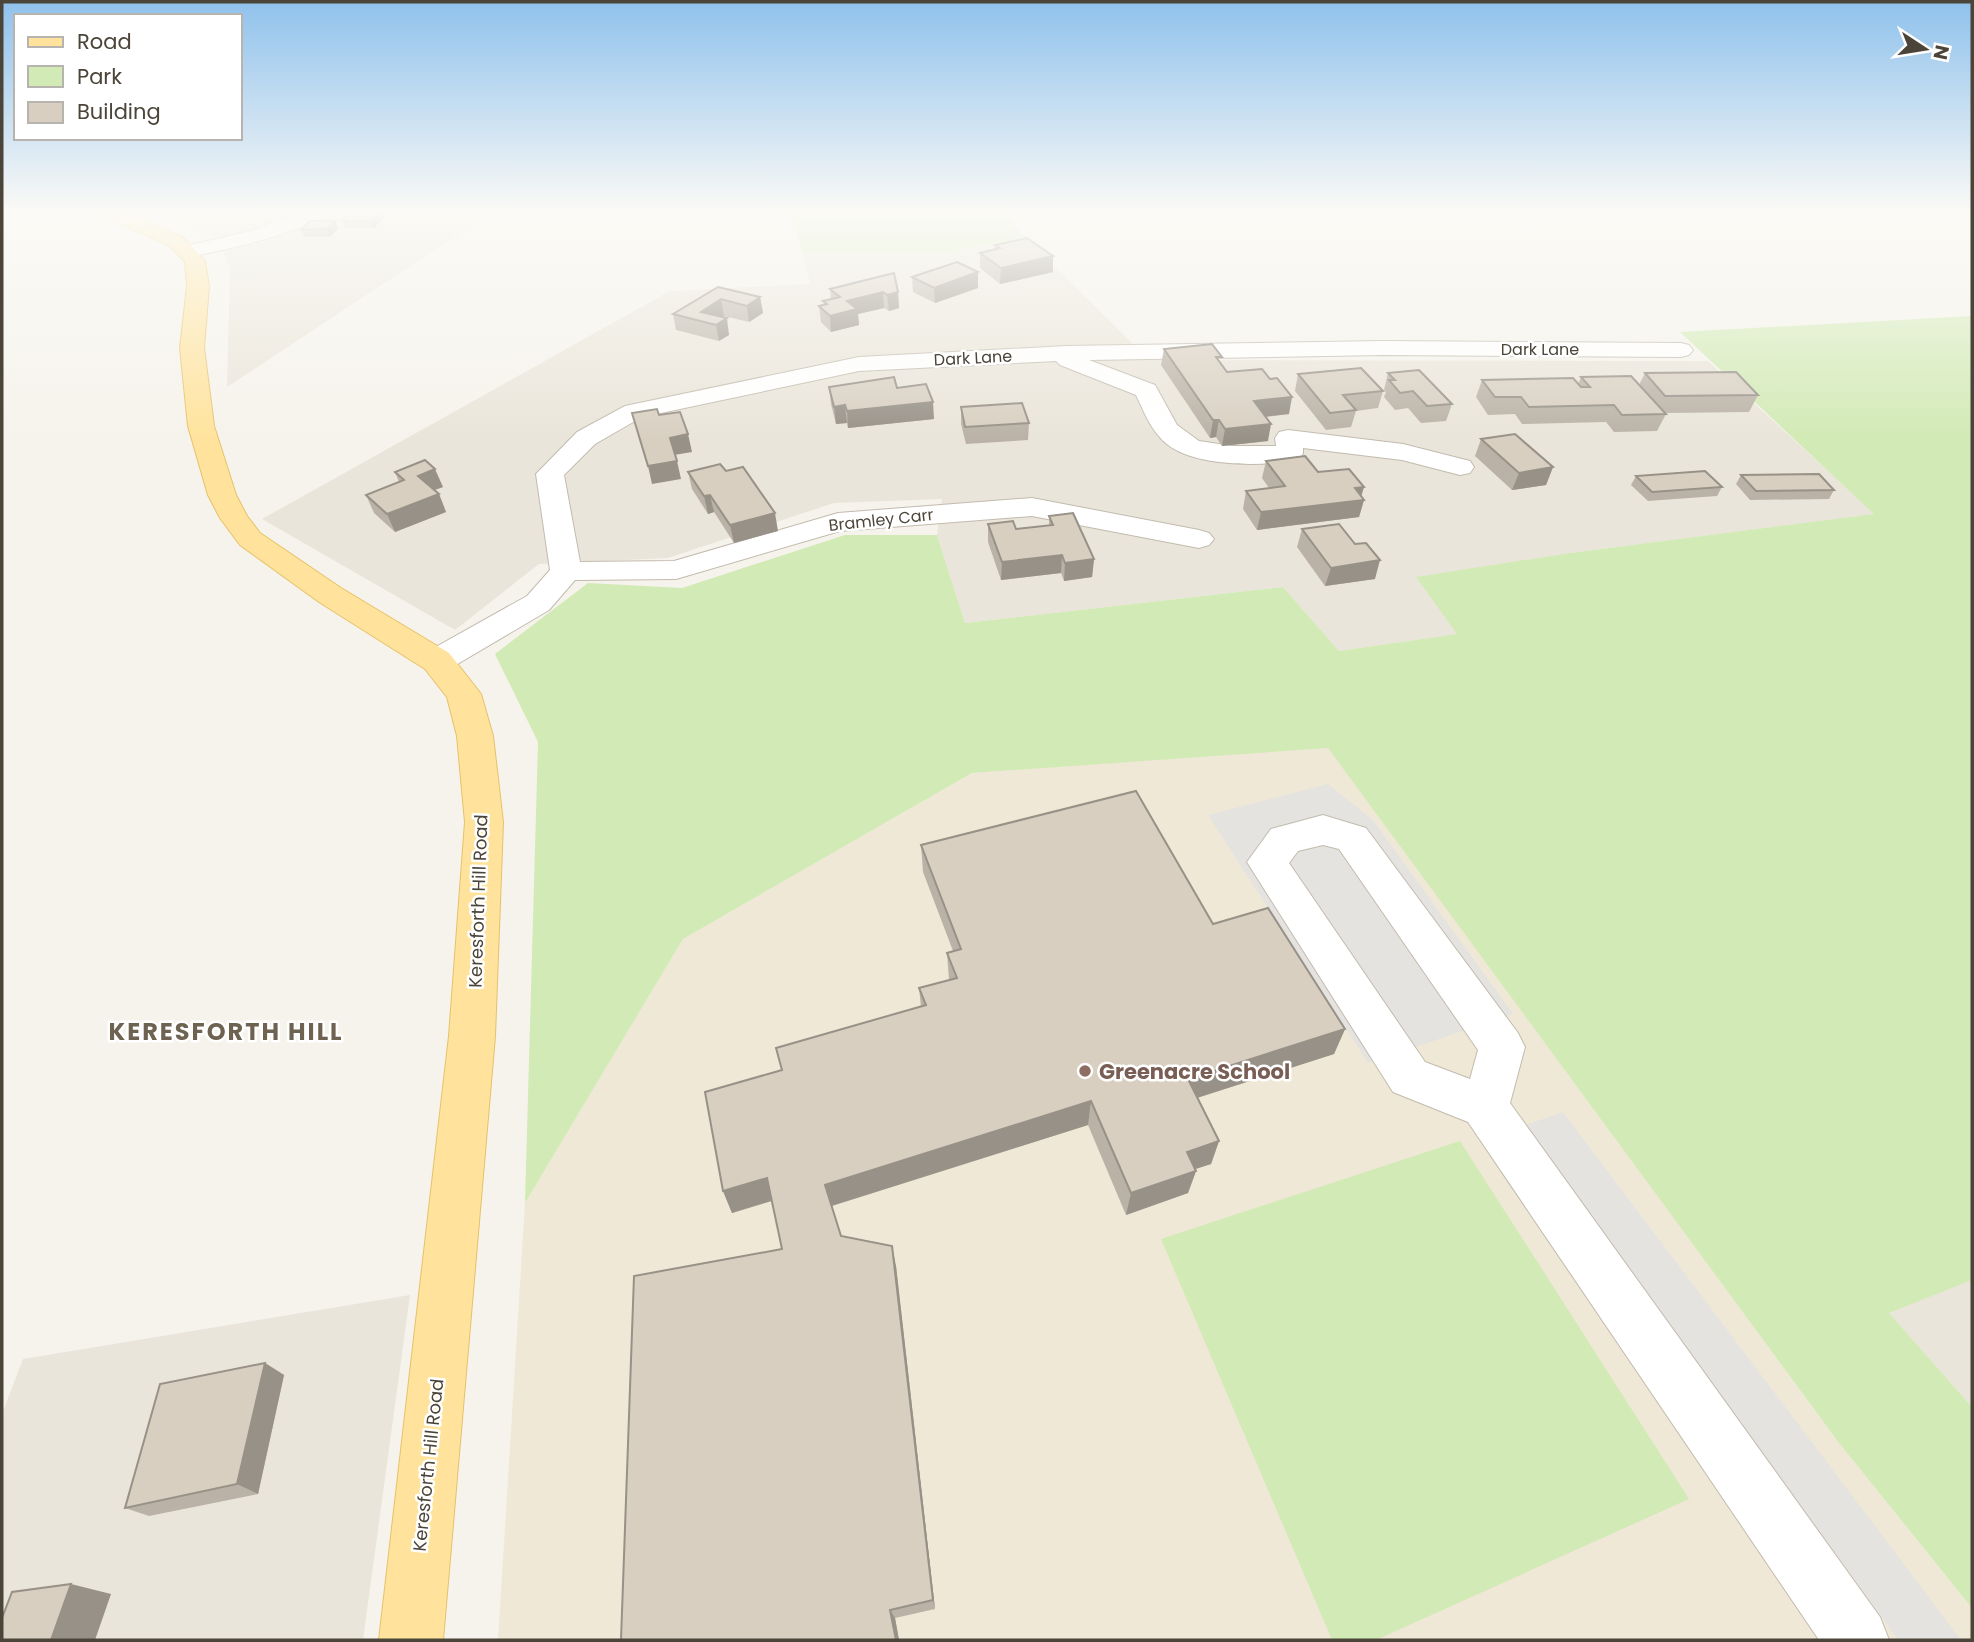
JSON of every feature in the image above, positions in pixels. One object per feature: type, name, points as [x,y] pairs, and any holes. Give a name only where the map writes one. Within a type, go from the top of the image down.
[{"type":"main road","name":"Keresforth Hill Road","points":[[198,287],[192,348],[201,426],[222,495],[234,518],[250,539],[437,661],[464,694],[475,736],[484,822],[472,1035],[411,1640]]},
{"type":"street","name":"Dark Lane","points":[[566,571],[550,474],[586,438],[634,411],[859,364],[1052,354],[1371,348],[1681,350]]},
{"type":"street","points":[[1052,354],[1146,390],[1157,413],[1178,440],[1217,454],[1290,453],[1288,438],[1403,452],[1460,467]]},
{"type":"street","name":"Bramley Carr","points":[[566,571],[676,570],[838,522],[1032,507],[1199,539]]},
{"type":"street","points":[[437,661],[538,603],[566,571]]},
{"type":"street","points":[[1485,1107],[1503,1046],[1352,838],[1323,830],[1285,839],[1267,862],[1409,1077],[1485,1107],[1857,1640]]},
{"type":"shaded area","points":[[230,287],[379,287],[227,387]]},
{"type":"shaded area","points":[[757,287],[1075,287],[1149,360],[1708,361],[1875,514],[1570,553],[1417,578],[1458,634],[1339,651],[1283,587],[965,623],[937,535],[942,499],[834,503],[668,558],[539,564],[455,630],[262,519],[670,291]]},
{"type":"shaded area","name":"Greenacre School","points":[[1328,747],[1839,1443],[1972,1608],[1972,1640],[498,1640],[525,1203],[683,939],[972,773]]},
{"type":"shaded area","points":[[1328,784],[1373,820],[1513,1014],[1368,1063],[1208,815]]},
{"type":"shaded area","points":[[1563,1112],[1961,1640],[1898,1640],[1526,1125]]},
{"type":"shaded area","points":[[1972,1280],[1972,1407],[1888,1312]]},
{"type":"shaded area","points":[[410,1295],[363,1640],[2,1640],[2,1414],[23,1359]]},
{"type":"green space","points":[[1972,316],[1972,1280],[1889,1313],[1972,1407],[1972,1608],[1839,1443],[1328,748],[972,773],[683,939],[525,1203],[538,742],[495,654],[588,583],[682,588],[845,535],[937,535],[965,623],[1283,587],[1339,651],[1457,634],[1416,577],[1570,553],[1874,514],[1680,332]]},
{"type":"green space","points":[[1460,1141],[1689,1499],[1376,1640],[1332,1640],[1161,1239]]},
{"type":"building","points":[[718,287],[760,297],[747,306],[721,299],[701,312],[727,318],[716,325],[673,314]]},
{"type":"building","points":[[897,287],[898,292],[887,295],[883,292],[847,301],[857,309],[830,316],[819,306],[827,304],[823,301],[840,297],[830,289]]},
{"type":"building","points":[[1212,344],[1222,357],[1216,357],[1227,372],[1262,369],[1270,379],[1277,378],[1292,397],[1254,401],[1271,424],[1225,429],[1219,420],[1213,420],[1164,349]]},
{"type":"building","points":[[1361,368],[1383,391],[1343,395],[1356,410],[1330,413],[1298,374]]},
{"type":"building","points":[[1419,370],[1452,404],[1427,406],[1413,391],[1400,393],[1389,380],[1395,380],[1388,373]]},
{"type":"building","points":[[1736,372],[1758,395],[1665,396],[1645,373]]},
{"type":"building","points":[[1631,376],[1666,414],[1622,415],[1614,405],[1529,407],[1521,397],[1495,397],[1482,380],[1573,378],[1581,387],[1590,387],[1581,377]]},
{"type":"building","points":[[894,377],[897,388],[926,384],[933,402],[847,411],[845,405],[834,407],[829,387]]},
{"type":"building","points":[[1022,403],[1029,423],[965,427],[961,407]]},
{"type":"building","points":[[657,409],[659,415],[680,412],[688,434],[670,438],[677,461],[648,466],[632,413]]},
{"type":"building","points":[[1515,434],[1553,467],[1519,473],[1481,439]]},
{"type":"building","points":[[1305,456],[1318,472],[1349,469],[1364,487],[1355,488],[1364,500],[1261,512],[1246,491],[1285,486],[1266,461]]},
{"type":"building","points":[[425,460],[435,469],[418,476],[439,494],[387,514],[366,495],[404,480],[395,472]]},
{"type":"building","points":[[720,464],[726,471],[743,467],[775,513],[730,525],[710,495],[704,496],[688,472]]},
{"type":"building","points":[[1705,471],[1722,487],[1652,492],[1636,476]]},
{"type":"building","points":[[1819,474],[1834,490],[1756,491],[1741,475]]},
{"type":"building","points":[[1073,513],[1094,559],[1065,563],[1062,555],[1002,562],[988,524],[1013,521],[1016,529],[1053,525],[1049,516]]},
{"type":"building","points":[[1339,524],[1355,544],[1366,543],[1380,560],[1331,568],[1302,529]]},
{"type":"building","points":[[1136,791],[1213,924],[1268,908],[1345,1029],[1188,1079],[1219,1141],[1187,1152],[1196,1171],[1131,1193],[1091,1101],[825,1185],[841,1236],[892,1246],[933,1600],[890,1610],[896,1640],[621,1640],[634,1276],[782,1249],[767,1178],[723,1191],[705,1092],[782,1070],[776,1048],[926,1005],[919,988],[957,978],[947,953],[961,949],[921,845]]},
{"type":"building","points":[[265,1363],[237,1484],[125,1508],[160,1384]]},
{"type":"building","points":[[71,1584],[51,1640],[2,1640],[2,1618],[12,1592]]},
{"type":"place","name":"Greenacre School","points":[[1085,1071]]},
{"type":"district","name":"KERESFORTH HILL","points":[[226,1031]]}]
